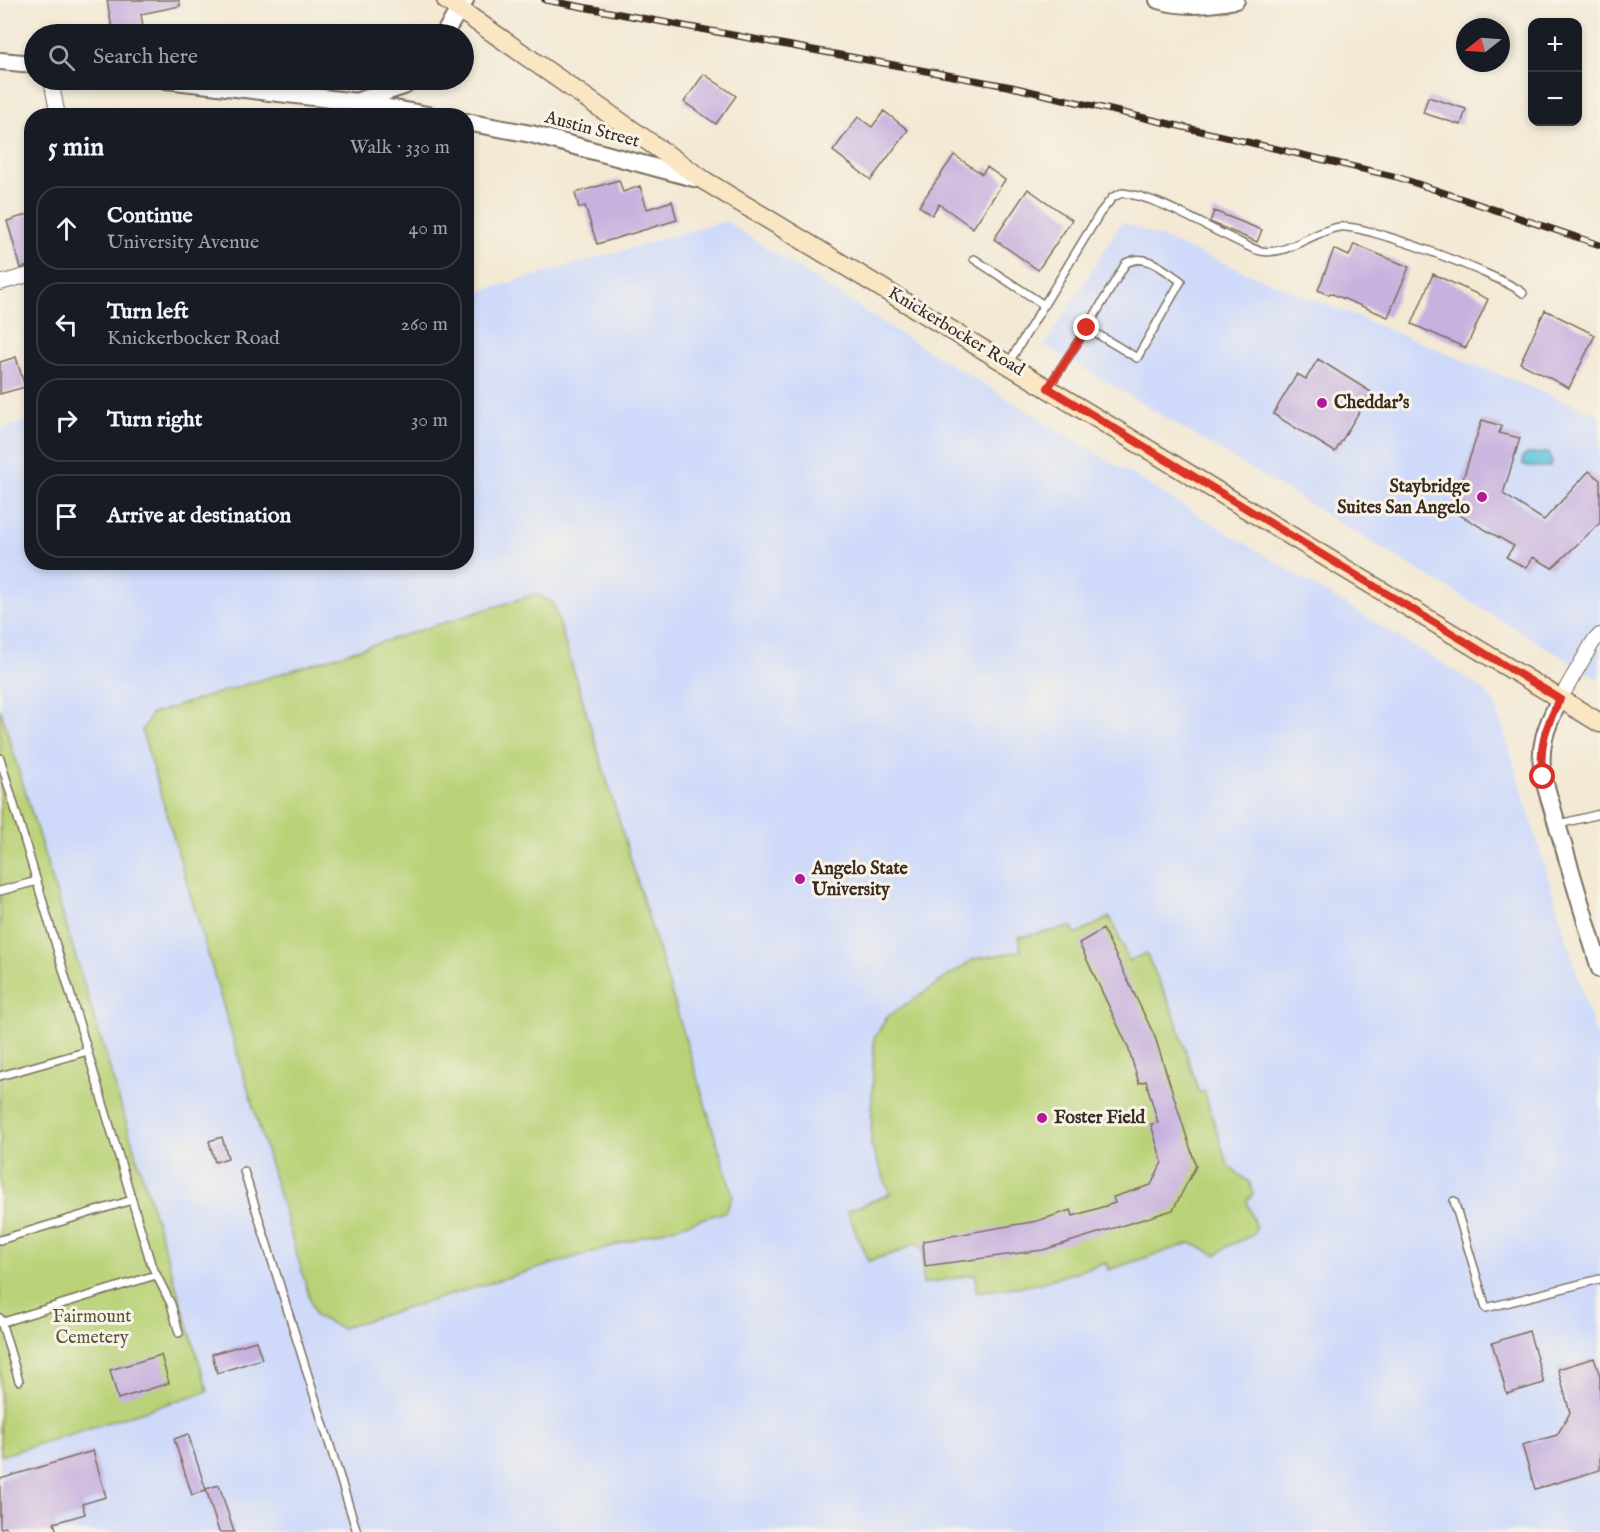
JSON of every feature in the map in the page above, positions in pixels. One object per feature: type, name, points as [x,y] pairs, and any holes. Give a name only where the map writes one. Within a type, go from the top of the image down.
[{"type":"main road","name":"Knickerbocker Road","points":[[457,3],[705,181],[1600,723]]},
{"type":"street","points":[[1158,0],[1176,6],[1236,0]]},
{"type":"street","points":[[448,24],[457,3]]},
{"type":"street","points":[[0,61],[24,63]]},
{"type":"street","points":[[53,90],[56,108]]},
{"type":"street","points":[[253,90],[390,108]]},
{"type":"street","points":[[357,102],[392,90]]},
{"type":"street","name":"Austin Street","points":[[474,123],[531,134],[705,181]]},
{"type":"street","points":[[0,283],[24,276]]},
{"type":"street","points":[[1600,635],[1593,642],[1545,727],[1540,755],[1557,824],[1600,969]]},
{"type":"lane","points":[[1008,364],[1100,213],[1113,197],[1122,193],[1158,204],[1259,251],[1282,248],[1341,227],[1395,240],[1465,265],[1514,286],[1522,294]]},
{"type":"lane","points":[[1048,388],[1126,263],[1134,258],[1144,258],[1181,281],[1137,358],[1087,328]]},
{"type":"lane","points":[[974,259],[1044,304]]},
{"type":"lane","points":[[0,758],[132,1200],[156,1275],[171,1304],[179,1333]]},
{"type":"lane","points":[[1557,824],[1600,814]]},
{"type":"lane","points":[[0,891],[37,881]]},
{"type":"lane","points":[[0,1076],[88,1051]]},
{"type":"lane","points":[[244,1171],[357,1532]]},
{"type":"lane","points":[[0,1240],[132,1200]]},
{"type":"lane","points":[[1454,1201],[1486,1308],[1600,1279]]},
{"type":"lane","points":[[19,1381],[0,1321],[156,1275]]},
{"type":"shaded area","name":"Angelo State University","points":[[725,221],[891,328],[1478,685],[1490,697],[1497,708],[1600,1049],[1600,1532],[0,1532],[0,1456],[208,1391],[0,709],[0,429],[24,422],[24,570],[474,570],[474,293]]},
{"type":"shaded area","points":[[1122,222],[1600,415],[1600,680],[1045,345]]},
{"type":"green space","points":[[536,594],[553,603],[733,1196],[725,1212],[341,1328],[315,1316],[142,731],[151,714]]},
{"type":"green space","name":"Fairmount Cemetery","points":[[0,709],[208,1391],[0,1456]]},
{"type":"green space","name":"Foster Field","points":[[1110,917],[1129,961],[1146,953],[1174,1014],[1199,1093],[1204,1091],[1228,1166],[1250,1183],[1253,1193],[1247,1201],[1256,1229],[1253,1235],[1228,1246],[1217,1255],[1190,1243],[1108,1270],[1106,1263],[1032,1285],[976,1292],[976,1274],[923,1284],[923,1248],[914,1243],[901,1251],[868,1261],[847,1211],[890,1194],[871,1144],[874,1039],[887,1017],[974,959],[1021,951],[1019,937],[1072,927],[1076,935]]},
{"type":"water","points":[[1548,453],[1552,462],[1549,467],[1527,467],[1523,464],[1523,457],[1527,454]]},
{"type":"building","points":[[107,0],[179,0],[180,6],[141,14],[143,24],[111,24]]},
{"type":"building","points":[[704,74],[736,96],[716,124],[684,102]]},
{"type":"building","points":[[1428,97],[1466,109],[1461,125],[1423,113]]},
{"type":"building","points":[[884,111],[908,130],[871,180],[833,151],[858,117],[872,127]]},
{"type":"building","points":[[954,155],[982,174],[987,167],[1005,180],[973,228],[939,204],[932,215],[919,206]]},
{"type":"building","points":[[619,180],[623,192],[640,186],[647,209],[672,201],[677,220],[597,244],[585,206],[579,208],[575,193]]},
{"type":"building","points":[[1028,189],[1072,220],[1038,270],[994,239]]},
{"type":"building","points":[[1214,211],[1262,230],[1257,242],[1210,222]]},
{"type":"building","points":[[24,216],[24,267],[21,268],[7,221]]},
{"type":"building","points":[[1354,244],[1409,267],[1388,317],[1318,290],[1334,249],[1349,256]]},
{"type":"building","points":[[1433,274],[1488,299],[1466,348],[1412,324]]},
{"type":"building","points":[[1545,310],[1595,335],[1569,388],[1520,363]]},
{"type":"building","points":[[16,357],[24,387],[0,394],[0,362]]},
{"type":"building","name":"Cheddar's","points":[[1318,359],[1371,392],[1335,452],[1273,414],[1297,374],[1306,379]]},
{"type":"building","name":"Staybridge Suites San Angelo","points":[[1482,420],[1502,426],[1499,433],[1520,438],[1503,494],[1544,520],[1589,471],[1600,480],[1600,523],[1552,568],[1533,557],[1526,568],[1506,557],[1514,546],[1456,513],[1459,506],[1455,503]]},
{"type":"building","points":[[1103,929],[1155,1037],[1196,1166],[1173,1210],[1043,1250],[925,1266],[923,1241],[1037,1221],[1071,1210],[1073,1216],[1115,1203],[1113,1197],[1151,1185],[1162,1162],[1151,1124],[1158,1123],[1146,1081],[1139,1083],[1128,1047],[1079,943]]},
{"type":"building","points":[[222,1137],[228,1158],[215,1162],[209,1141]]},
{"type":"building","points":[[1529,1331],[1544,1383],[1507,1394],[1492,1343]]},
{"type":"building","points":[[256,1341],[262,1359],[217,1373],[212,1354]]},
{"type":"building","points":[[161,1355],[169,1383],[118,1399],[110,1370]]},
{"type":"building","points":[[1594,1358],[1600,1376],[1600,1470],[1535,1489],[1522,1445],[1557,1435],[1570,1413],[1558,1369]]},
{"type":"building","points":[[188,1434],[206,1490],[192,1495],[174,1439]]},
{"type":"building","points":[[93,1451],[106,1497],[82,1504],[85,1514],[54,1523],[57,1532],[8,1532],[6,1527],[0,1528],[0,1479]]},
{"type":"building","points":[[219,1485],[234,1532],[219,1532],[206,1489]]},
{"type":"railway","points":[[545,0],[1012,87],[1397,177],[1600,245]]},
{"type":"place","name":"Cheddar's","points":[[1322,403]]},
{"type":"place","name":"Staybridge Suites San Angelo","points":[[1482,497]]},
{"type":"place","name":"Angelo State University","points":[[800,879]]},
{"type":"place","name":"Foster Field","points":[[1042,1118]]},
{"type":"route","points":[[1087,328],[1048,388],[1560,699],[1545,727],[1540,755],[1543,777]]}]
